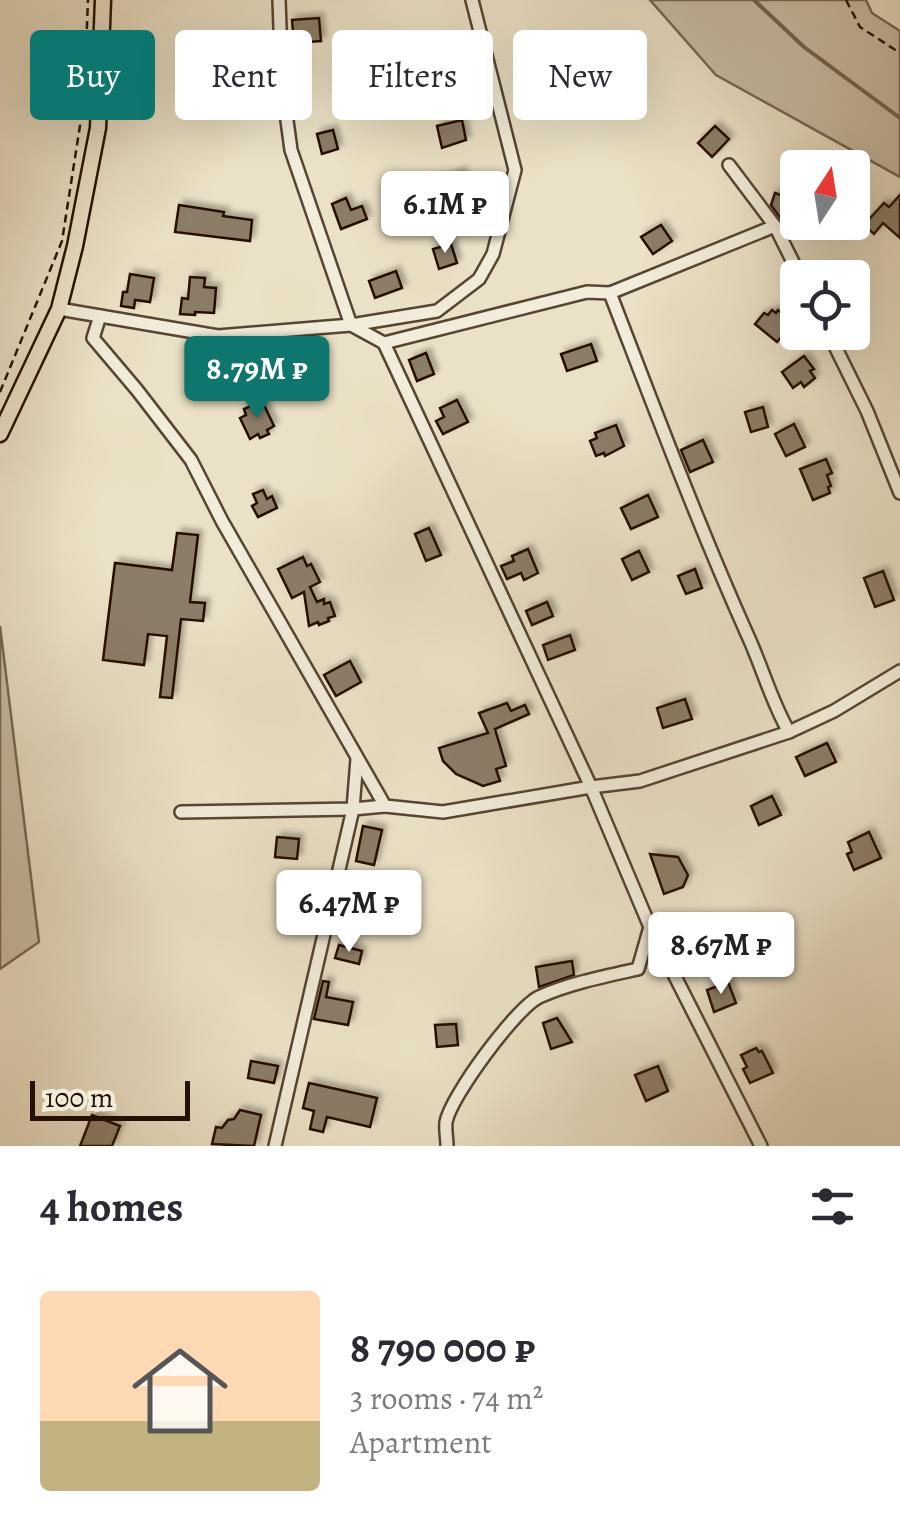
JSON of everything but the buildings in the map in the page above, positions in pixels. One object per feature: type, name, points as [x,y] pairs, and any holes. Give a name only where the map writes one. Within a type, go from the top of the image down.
[{"type":"main road","points":[[0,434],[59,309],[75,246],[98,128],[103,0]]},
{"type":"street","points":[[279,0],[282,84],[291,150],[351,325],[384,342],[591,787],[650,927],[761,1146]]},
{"type":"street","points":[[59,309],[218,336],[351,325],[437,311],[480,279],[493,254],[515,170],[472,0]]},
{"type":"street","points":[[729,165],[775,226],[792,260]]},
{"type":"street","points":[[384,342],[587,292],[610,293],[775,226]]},
{"type":"street","points":[[610,293],[715,562],[789,732]]},
{"type":"street","points":[[100,316],[92,338],[191,460],[385,806]]},
{"type":"street","points":[[837,350],[900,493]]},
{"type":"street","points":[[182,812],[385,806],[443,812],[640,782],[789,732],[834,711],[900,671]]},
{"type":"street","points":[[274,1146],[353,809],[357,759]]},
{"type":"street","points":[[447,1146],[446,1122],[467,1078],[514,1020],[535,998],[638,969],[650,927]]},
{"type":"path","points":[[0,392],[62,240],[84,100],[88,0]]},
{"type":"path","points":[[846,0],[860,26],[900,53]]},
{"type":"shaded area","points":[[650,0],[866,0],[872,13],[900,31],[900,177],[870,160],[870,150],[851,150],[716,75]]},
{"type":"shaded area","points":[[0,626],[39,942],[0,969]]},
{"type":"waterway","points":[[754,0],[804,47],[900,118]]}]
